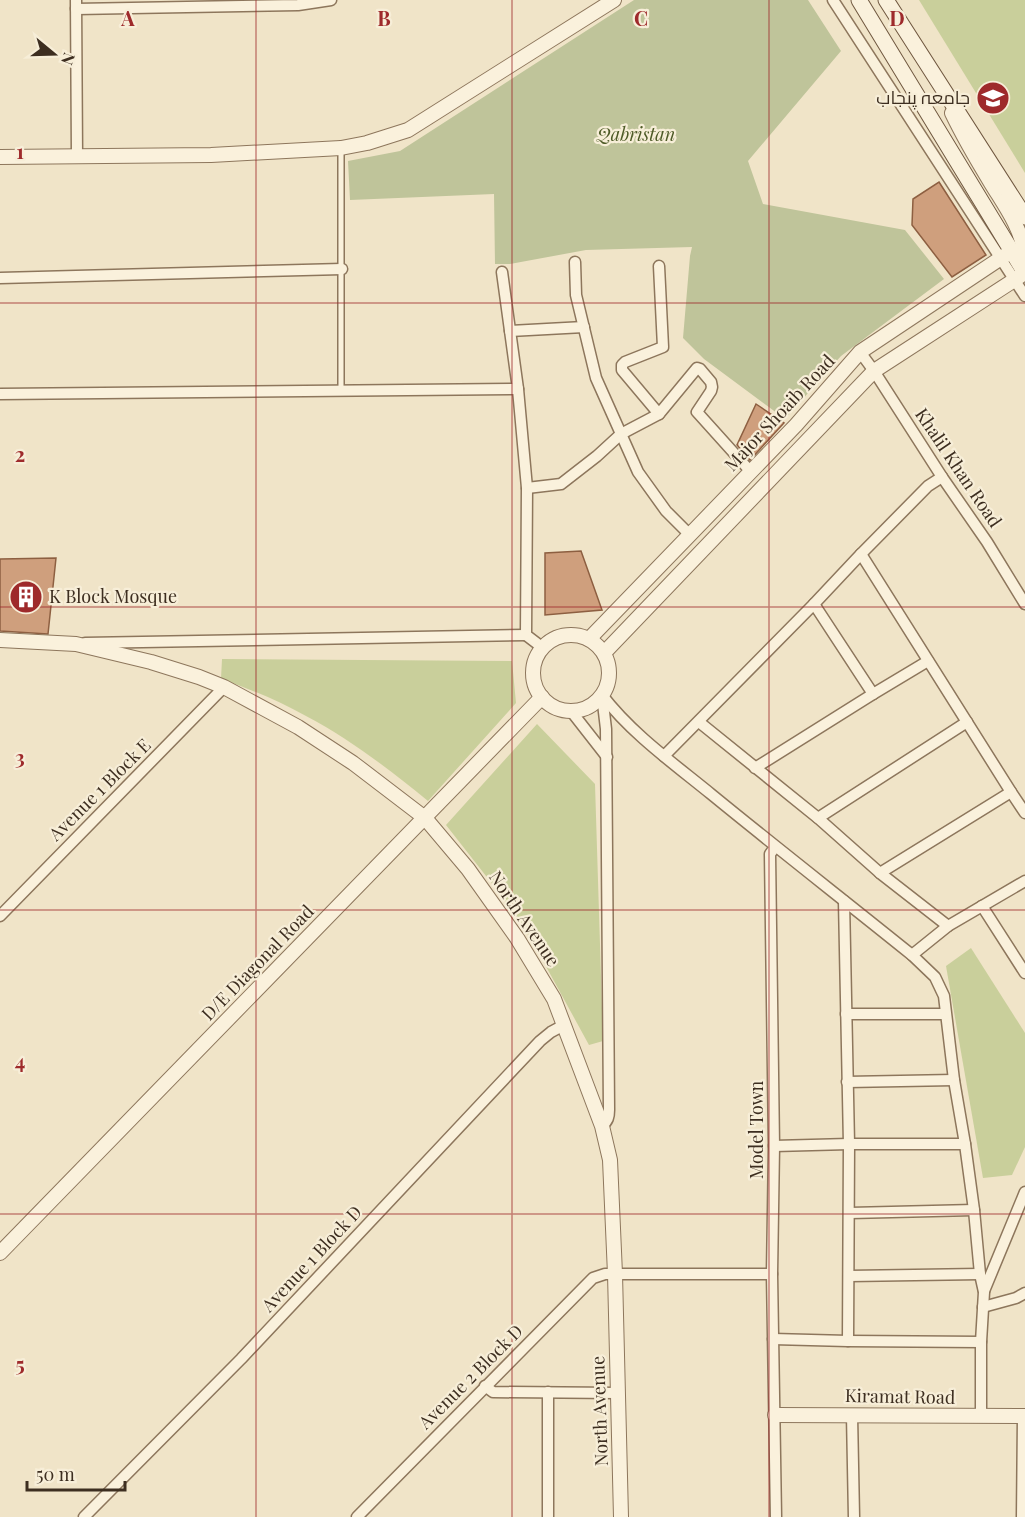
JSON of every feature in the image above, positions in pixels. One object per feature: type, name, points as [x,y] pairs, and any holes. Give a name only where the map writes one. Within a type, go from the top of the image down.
[{"type":"main road","points":[[859,0],[1016,255],[1020,276]]},
{"type":"main road","points":[[886,0],[1025,217]]},
{"type":"street","points":[[77,156],[76,4],[298,4],[331,0]]},
{"type":"street","points":[[0,157],[211,155],[341,148],[390,136],[408,130],[614,0]]},
{"type":"street","points":[[833,0],[1016,255],[1023,243],[1016,225],[964,140],[939,84]]},
{"type":"street","name":"Major Shoaib Road","points":[[590,639],[796,425],[860,352],[1016,255]]},
{"type":"street","points":[[575,262],[576,295],[596,378],[638,472],[666,511],[690,535]]},
{"type":"street","points":[[659,266],[663,346],[626,362],[622,365],[622,370],[659,414]]},
{"type":"street","points":[[0,278],[342,269]]},
{"type":"street","points":[[502,272],[518,389],[527,488],[526,635]]},
{"type":"street","points":[[1020,276],[1025,296]]},
{"type":"street","name":"Major Shoaib Road","points":[[604,653],[874,371],[1020,276]]},
{"type":"street","points":[[510,331],[584,327]]},
{"type":"street","name":"Khalil Khan Road","points":[[860,352],[987,542],[1025,604]]},
{"type":"street","points":[[527,488],[561,484],[621,434],[659,414],[693,370],[697,368],[711,382],[712,387],[697,412],[751,472]]},
{"type":"street","points":[[0,394],[518,389]]},
{"type":"street","points":[[664,756],[927,486],[942,477]]},
{"type":"street","points":[[861,554],[1025,813]]},
{"type":"street","points":[[814,604],[873,694]]},
{"type":"street","points":[[76,644],[526,635],[543,648]]},
{"type":"street","points":[[569,635],[590,639],[604,653],[608,663],[607,685],[602,695],[594,704],[583,709],[571,711],[550,705],[542,697],[534,678],[537,657],[550,641],[559,637],[569,635]]},
{"type":"street","name":"North Avenue","points":[[0,640],[76,644],[151,662],[224,687],[298,727],[353,763],[425,818],[468,869],[517,938],[554,999],[602,1126],[610,1160],[621,1517]]},
{"type":"street","points":[[755,768],[928,661]]},
{"type":"street","name":"Avenue 1 Block E","points":[[0,916],[224,687]]},
{"type":"street","points":[[602,695],[617,715],[664,756],[912,955],[926,967],[940,986],[944,996],[984,1292],[981,1416]]},
{"type":"street","points":[[602,695],[607,757],[609,1110],[609,1117],[602,1126]]},
{"type":"street","name":"D/E Diagonal Road","points":[[0,1253],[542,697]]},
{"type":"street","points":[[571,711],[607,757]]},
{"type":"street","points":[[699,722],[818,818],[880,873],[948,926]]},
{"type":"street","points":[[818,818],[967,722]]},
{"type":"street","points":[[880,873],[1011,792]]},
{"type":"street","name":"Model Town","points":[[775,847],[770,854],[774,1146],[772,1274],[776,1517]]},
{"type":"street","points":[[912,955],[948,926],[1025,881]]},
{"type":"street","points":[[844,901],[849,1144],[848,1341]]},
{"type":"street","points":[[982,906],[1025,973]]},
{"type":"street","points":[[846,1014],[945,1014]]},
{"type":"street","name":"Avenue 1 Block D","points":[[84,1517],[241,1359],[540,1041],[564,1024]]},
{"type":"street","points":[[847,1082],[954,1080]]},
{"type":"street","points":[[774,1146],[965,1144]]},
{"type":"street","points":[[984,1292],[1025,1192]]},
{"type":"street","points":[[849,1213],[974,1210]]},
{"type":"street","name":"Avenue 2 Block D","points":[[361,1515],[592,1278],[605,1274],[772,1274]]},
{"type":"street","points":[[849,1276],[980,1274]]},
{"type":"street","points":[[983,1307],[1016,1298],[1025,1293]]},
{"type":"street","points":[[773,1339],[981,1342]]},
{"type":"street","points":[[485,1386],[493,1392],[617,1393]]},
{"type":"street","points":[[548,1392],[548,1517]]},
{"type":"street","name":"Kiramat Road","points":[[775,1415],[1024,1416]]},
{"type":"street","points":[[852,1415],[854,1517]]},
{"type":"street","points":[[1023,1517],[1024,1416]]},
{"type":"lane","points":[[341,148],[341,391]]},
{"type":"green space","name":"Qabristan","points":[[634,0],[808,0],[841,51],[748,161],[763,204],[905,230],[944,279],[841,356],[785,419],[704,359],[683,338],[692,247],[586,250],[510,264],[495,264],[494,194],[350,200],[348,161],[400,151]]},
{"type":"green space","name":"جامعہ پنجاب","points":[[919,0],[1025,0],[1025,173]]},
{"type":"green space","points":[[222,659],[512,661],[516,703],[428,801],[369,756],[322,725],[275,700],[221,679]]},
{"type":"green space","points":[[537,724],[595,784],[603,1041],[589,1045],[531,939],[497,890],[446,825]]},
{"type":"green space","points":[[971,948],[1025,1033],[1025,1147],[1012,1175],[983,1178],[946,966]]},
{"type":"building","points":[[939,182],[986,255],[952,277],[912,225],[913,199]]},
{"type":"building","points":[[756,404],[784,423],[750,460],[737,445]]},
{"type":"building","points":[[581,551],[602,610],[545,615],[545,553]]},
{"type":"building","name":"K Block Mosque","points":[[56,558],[48,634],[0,631],[0,559]]},
{"type":"place","name":"جامعہ پنجاب","points":[[993,98]]},
{"type":"place","name":"K Block Mosque","points":[[26,597]]}]
